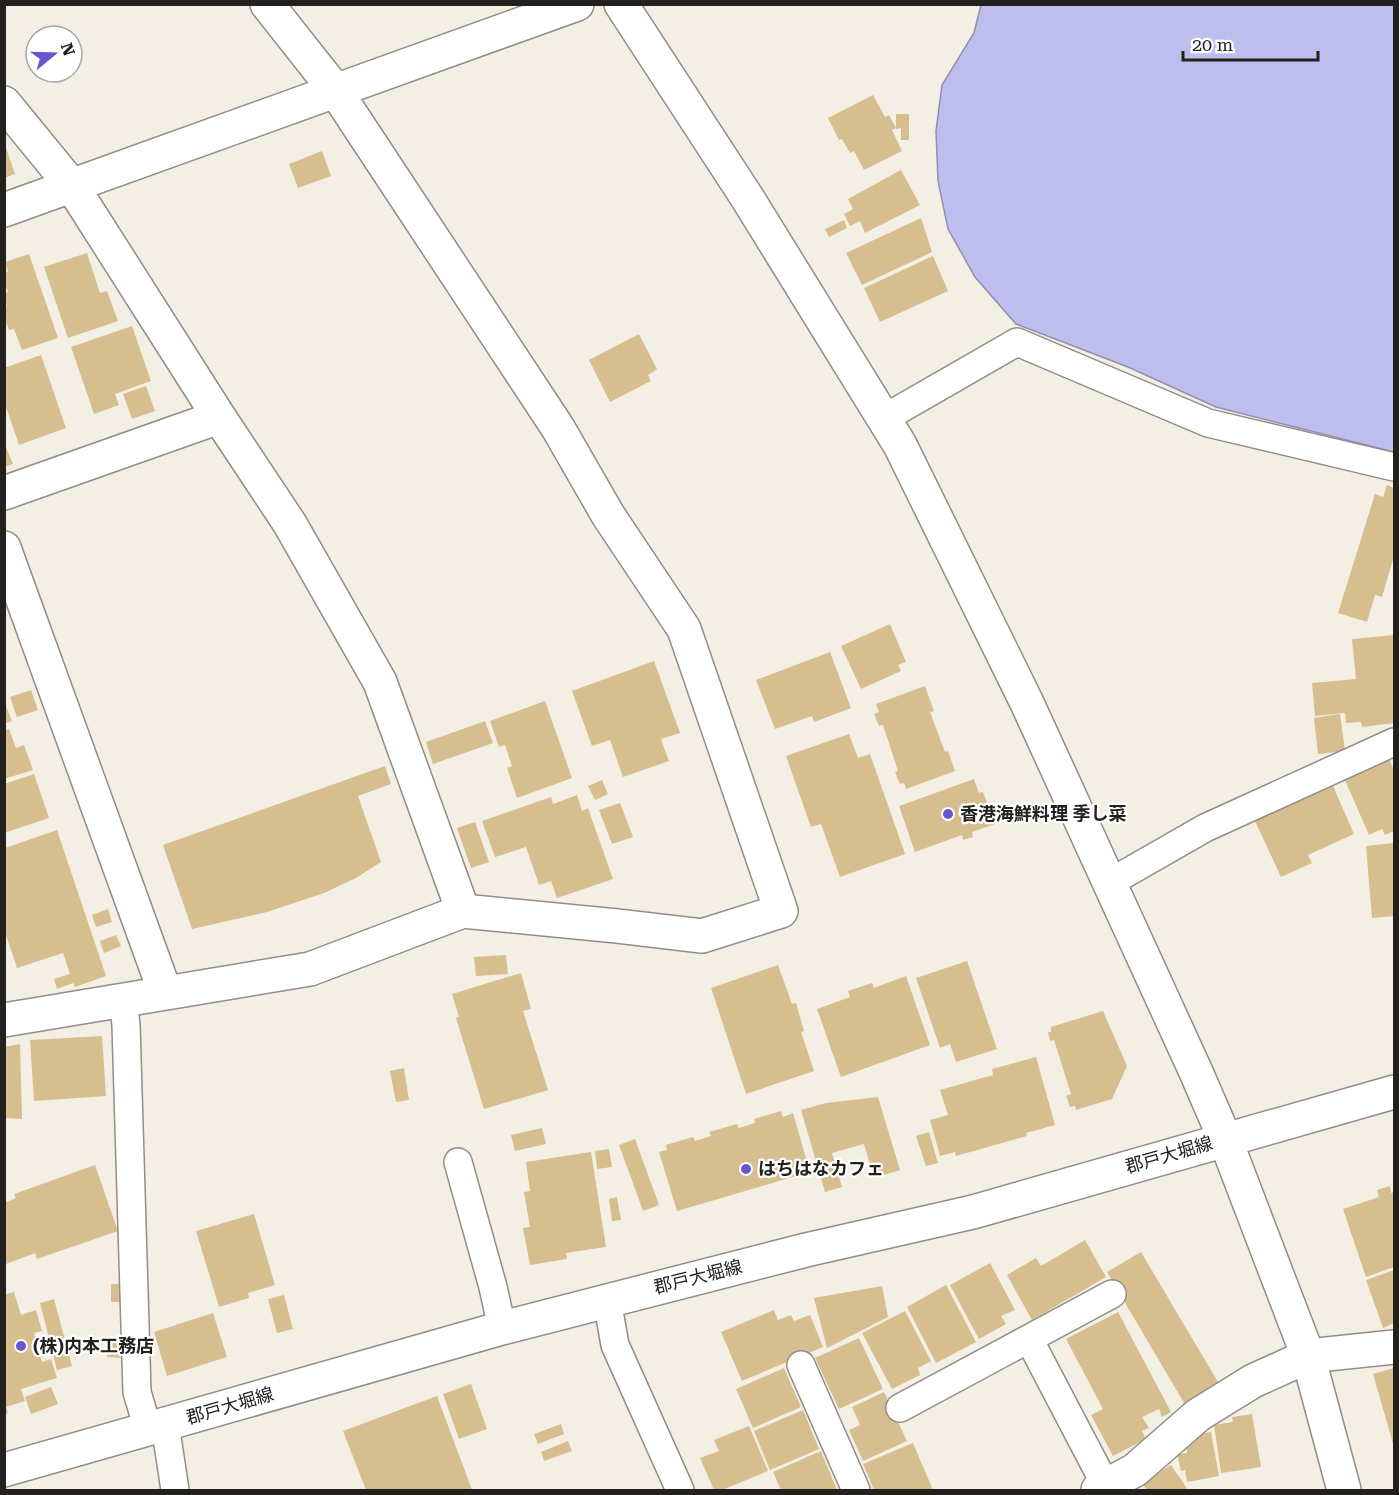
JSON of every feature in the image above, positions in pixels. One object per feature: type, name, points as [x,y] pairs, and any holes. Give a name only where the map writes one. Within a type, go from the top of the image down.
[{"type":"street","points":[[4,1020],[310,969],[463,911],[702,936],[781,911],[684,629],[608,515],[558,428],[335,90],[267,4]]},
{"type":"street","points":[[4,210],[577,4]]},
{"type":"street","points":[[621,4],[748,199],[900,446],[1022,692],[1225,1139],[1308,1356],[1344,1491]]},
{"type":"street","points":[[4,103],[72,186],[290,524],[380,682],[463,911]]},
{"type":"street","points":[[4,493],[219,417]]},
{"type":"street","points":[[4,548],[165,992]]},
{"type":"street","name":"郡戸大堀線","points":[[4,1470],[502,1328],[806,1250],[973,1212],[1395,1092]]},
{"type":"street","points":[[1102,1488],[1135,1470],[1198,1415],[1253,1380],[1308,1356],[1395,1347]]},
{"type":"lane","points":[[883,419],[1017,342],[1208,423],[1395,468]]},
{"type":"lane","points":[[1109,883],[1205,828],[1395,742]]},
{"type":"lane","points":[[123,1000],[127,1037],[138,1392],[156,1426],[175,1491]]},
{"type":"lane","points":[[458,1162],[493,1287],[502,1328]]},
{"type":"lane","points":[[900,1408],[1112,1294]]},
{"type":"lane","points":[[607,1300],[615,1345],[680,1491]]},
{"type":"lane","points":[[1029,1339],[1102,1488]]},
{"type":"lane","points":[[801,1365],[856,1491]]},
{"type":"water","points":[[981,5],[1394,5],[1394,452],[1216,407],[1128,367],[1016,324],[975,277],[948,229],[938,181],[936,131],[942,85],[974,33]]},
{"type":"building","points":[[873,95],[885,117],[889,115],[896,128],[892,130],[902,151],[864,170],[854,151],[850,153],[842,139],[839,140],[828,118]]},
{"type":"building","points":[[896,114],[909,114],[909,140],[901,140],[901,128],[896,129]]},
{"type":"building","points":[[4,146],[15,174],[4,178]]},
{"type":"building","points":[[322,151],[331,176],[298,188],[289,164]]},
{"type":"building","points":[[901,170],[920,205],[865,233],[860,221],[850,226],[844,214],[853,209],[848,199]]},
{"type":"building","points":[[921,218],[932,252],[862,285],[846,253]]},
{"type":"building","points":[[844,220],[847,228],[829,237],[825,229]]},
{"type":"building","points":[[87,253],[100,293],[107,291],[118,321],[68,338],[44,267]]},
{"type":"building","points":[[29,254],[58,338],[22,350],[14,329],[9,330],[4,317],[4,308],[7,307],[4,294],[8,292],[4,282],[4,273],[8,272],[5,262]]},
{"type":"building","points":[[933,256],[948,291],[880,322],[864,288]]},
{"type":"building","points":[[132,326],[151,381],[115,394],[119,405],[94,414],[71,347]]},
{"type":"building","points":[[639,334],[657,369],[648,375],[651,381],[610,402],[589,360]]},
{"type":"building","points":[[41,355],[66,428],[19,445],[4,401],[4,368]]},
{"type":"building","points":[[146,386],[155,411],[132,419],[123,394]]},
{"type":"building","points":[[4,442],[13,464],[4,467]]},
{"type":"building","points":[[1387,485],[1394,488],[1394,556],[1382,597],[1375,595],[1367,622],[1338,613],[1375,494],[1383,497]]},
{"type":"building","points":[[890,624],[906,662],[898,665],[901,671],[861,689],[841,646]]},
{"type":"building","points":[[1394,635],[1394,723],[1362,727],[1361,722],[1346,723],[1345,713],[1315,716],[1312,683],[1356,679],[1352,639]]},
{"type":"building","points":[[830,652],[851,708],[814,722],[812,716],[775,729],[756,680]]},
{"type":"building","points":[[654,661],[680,733],[661,739],[669,761],[623,777],[610,740],[592,746],[572,691]]},
{"type":"building","points":[[925,686],[934,711],[930,712],[955,771],[906,789],[904,783],[900,784],[895,772],[898,771],[883,725],[879,726],[874,714],[879,712],[876,704]]},
{"type":"building","points":[[31,690],[38,710],[17,717],[10,697]]},
{"type":"building","points":[[4,701],[12,721],[4,724]]},
{"type":"building","points":[[545,701],[572,778],[517,798],[507,768],[512,766],[505,745],[499,747],[490,721]]},
{"type":"building","points":[[1340,714],[1345,751],[1318,754],[1314,718]]},
{"type":"building","points":[[485,721],[493,743],[433,764],[426,742]]},
{"type":"building","points":[[9,729],[16,748],[24,745],[33,770],[4,779],[4,730]]},
{"type":"building","points":[[849,734],[858,758],[870,754],[905,854],[840,877],[821,824],[811,827],[786,756]]},
{"type":"building","points":[[1389,758],[1394,771],[1394,831],[1385,835],[1382,829],[1369,835],[1344,778]]},
{"type":"building","points":[[385,766],[391,784],[358,796],[381,862],[356,878],[324,893],[267,912],[192,929],[163,845]]},
{"type":"building","points":[[34,774],[49,818],[4,833],[4,784]]},
{"type":"building","points":[[974,779],[979,793],[983,792],[995,824],[972,832],[973,837],[963,840],[962,835],[915,852],[899,806]]},
{"type":"building","points":[[602,780],[608,794],[595,800],[588,786]]},
{"type":"building","points":[[1333,786],[1354,834],[1308,855],[1312,863],[1281,877],[1255,821]]},
{"type":"building","points":[[577,795],[582,811],[588,808],[613,879],[557,898],[551,881],[539,885],[526,847],[495,857],[482,821],[551,797],[553,804]]},
{"type":"building","points":[[620,803],[633,837],[612,844],[599,810]]},
{"type":"building","points":[[475,822],[489,862],[471,868],[457,828]]},
{"type":"building","points":[[57,830],[106,976],[75,987],[73,983],[57,989],[54,979],[70,974],[63,953],[17,968],[5,932],[5,848]]},
{"type":"building","points":[[1394,843],[1394,916],[1372,918],[1366,846]]},
{"type":"building","points":[[108,909],[112,922],[96,927],[92,915]]},
{"type":"building","points":[[116,935],[121,946],[104,953],[100,941]]},
{"type":"building","points":[[506,955],[508,974],[476,976],[474,957]]},
{"type":"building","points":[[967,961],[997,1049],[956,1062],[950,1044],[940,1048],[916,978]]},
{"type":"building","points":[[778,965],[792,1004],[796,1003],[804,1031],[801,1032],[814,1071],[746,1094],[711,988]]},
{"type":"building","points":[[521,973],[531,1009],[523,1011],[548,1090],[484,1109],[456,1018],[459,1017],[452,994]]},
{"type":"building","points":[[906,976],[930,1045],[841,1077],[817,1009],[850,997],[848,991],[872,983],[874,988]]},
{"type":"building","points":[[1103,1011],[1127,1066],[1112,1099],[1076,1110],[1075,1106],[1070,1107],[1066,1096],[1071,1094],[1054,1040],[1050,1041],[1048,1032],[1051,1032],[1051,1027]]},
{"type":"building","points":[[102,1036],[106,1096],[34,1101],[30,1040]]},
{"type":"building","points":[[20,1044],[22,1119],[4,1118],[4,1047]]},
{"type":"building","points":[[1036,1057],[1055,1125],[1026,1133],[1027,1136],[956,1156],[955,1152],[940,1156],[930,1120],[948,1115],[940,1090],[993,1075],[992,1069]]},
{"type":"building","points":[[404,1068],[409,1100],[396,1102],[390,1071]]},
{"type":"building","points":[[878,1097],[900,1170],[874,1178],[864,1144],[832,1153],[842,1187],[825,1192],[801,1110],[826,1103]]},
{"type":"building","points":[[781,1111],[783,1117],[793,1113],[810,1172],[677,1211],[659,1152],[667,1150],[666,1145],[693,1137],[695,1141],[711,1136],[709,1132],[737,1124],[739,1128],[755,1123],[754,1119]]},
{"type":"building","points":[[542,1128],[546,1144],[515,1151],[511,1135]]},
{"type":"building","points":[[929,1132],[938,1163],[926,1166],[916,1136]]},
{"type":"building","points":[[635,1139],[659,1205],[643,1211],[619,1145]]},
{"type":"building","points":[[609,1149],[612,1167],[597,1169],[595,1151]]},
{"type":"building","points":[[591,1152],[606,1247],[566,1253],[567,1259],[530,1265],[523,1228],[530,1227],[524,1192],[530,1191],[526,1162]]},
{"type":"building","points":[[95,1165],[118,1231],[37,1259],[35,1253],[6,1264],[4,1203],[16,1198],[14,1194]]},
{"type":"building","points":[[1390,1186],[1391,1193],[1394,1192],[1394,1267],[1366,1277],[1343,1209],[1379,1197],[1377,1190]]},
{"type":"building","points":[[617,1197],[621,1220],[612,1221],[609,1199]]},
{"type":"building","points":[[254,1214],[275,1285],[248,1293],[249,1298],[219,1307],[196,1231]]},
{"type":"building","points":[[1085,1240],[1106,1277],[1032,1320],[1007,1275],[1036,1258],[1041,1266]]},
{"type":"building","points":[[1141,1252],[1218,1382],[1184,1403],[1107,1272]]},
{"type":"building","points":[[990,1263],[1015,1310],[1001,1316],[1006,1324],[979,1339],[950,1285]]},
{"type":"building","points":[[1394,1270],[1394,1323],[1383,1328],[1366,1280]]},
{"type":"building","points":[[111,1284],[124,1284],[125,1302],[111,1302]]},
{"type":"building","points":[[946,1285],[976,1342],[936,1363],[907,1307]]},
{"type":"building","points":[[882,1286],[888,1317],[827,1348],[814,1298]]},
{"type":"building","name":"(株)内本工務店","points":[[14,1292],[21,1315],[36,1310],[42,1331],[34,1333],[42,1362],[51,1359],[57,1378],[21,1389],[25,1401],[6,1407],[8,1413],[5,1414],[4,1295]]},
{"type":"building","points":[[284,1295],[293,1329],[277,1333],[268,1299]]},
{"type":"building","points":[[54,1299],[72,1366],[57,1370],[40,1303]]},
{"type":"building","points":[[774,1310],[778,1320],[791,1315],[794,1321],[810,1315],[823,1347],[742,1381],[721,1332]]},
{"type":"building","points":[[905,1311],[931,1361],[918,1368],[920,1375],[892,1389],[862,1333]]},
{"type":"building","points":[[1118,1312],[1171,1412],[1162,1417],[1159,1409],[1142,1417],[1149,1428],[1142,1431],[1146,1439],[1113,1456],[1091,1415],[1103,1409],[1066,1339]]},
{"type":"building","points":[[213,1313],[227,1357],[167,1376],[154,1332]]},
{"type":"building","points":[[107,1338],[123,1339],[123,1358],[107,1357]]},
{"type":"building","points":[[859,1338],[883,1389],[839,1409],[815,1358]]},
{"type":"building","points":[[784,1368],[801,1407],[753,1428],[736,1389]]},
{"type":"building","points":[[1394,1368],[1394,1447],[1373,1374]]},
{"type":"building","points":[[471,1384],[487,1429],[459,1439],[443,1394]]},
{"type":"building","points":[[51,1387],[58,1404],[31,1414],[25,1397]]},
{"type":"building","points":[[884,1392],[907,1441],[863,1461],[849,1430],[860,1425],[852,1407]]},
{"type":"building","points":[[437,1396],[472,1490],[366,1490],[343,1431]]},
{"type":"building","points":[[803,1410],[819,1449],[770,1470],[754,1431]]},
{"type":"building","points":[[1252,1414],[1261,1467],[1221,1473],[1214,1425],[1233,1422],[1232,1417]]},
{"type":"building","points":[[561,1424],[564,1434],[538,1444],[534,1434]]},
{"type":"building","points":[[749,1426],[768,1471],[722,1490],[714,1490],[700,1458],[719,1451],[714,1440]]},
{"type":"building","points":[[1211,1432],[1219,1476],[1187,1482],[1185,1470],[1181,1471],[1177,1454],[1187,1453],[1186,1443],[1194,1442],[1193,1435]]},
{"type":"building","points":[[568,1441],[572,1451],[544,1461],[541,1452]]},
{"type":"building","points":[[913,1443],[933,1490],[874,1490],[863,1464]]},
{"type":"building","points":[[821,1451],[837,1490],[781,1490],[773,1472]]},
{"type":"building","points":[[1171,1465],[1188,1490],[1147,1490],[1142,1483]]},
{"type":"place","name":"香港海鮮料理 季し菜","points":[[948,814]]},
{"type":"place","name":"はちはなカフェ","points":[[746,1169]]},
{"type":"place","name":"(株)内本工務店","points":[[21,1346]]}]
